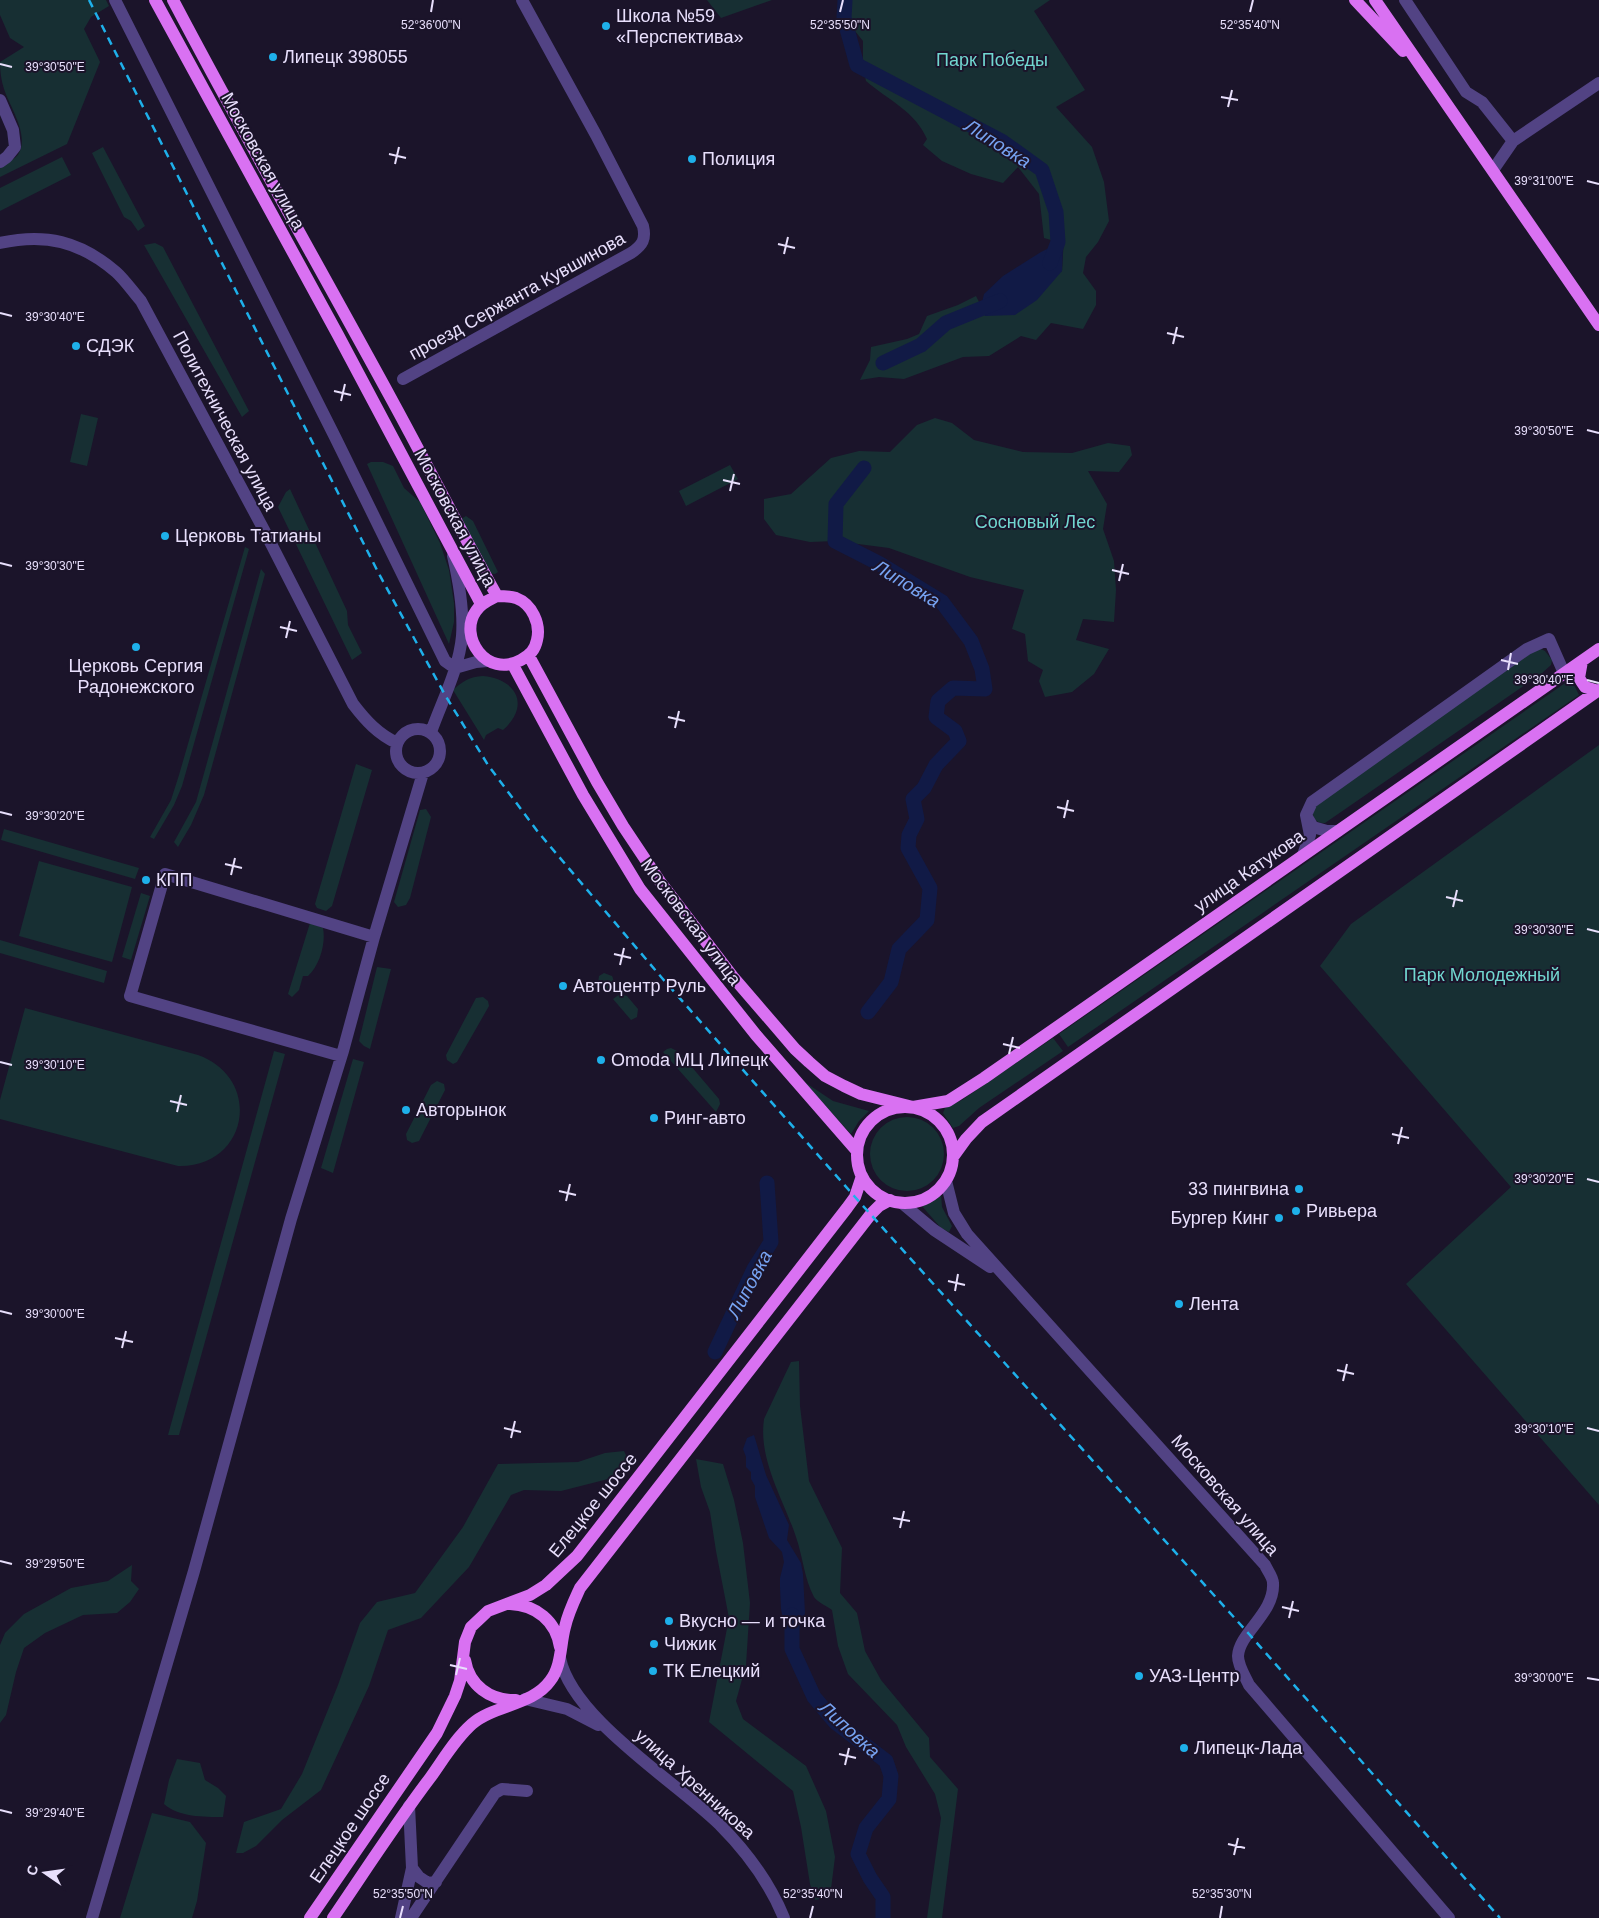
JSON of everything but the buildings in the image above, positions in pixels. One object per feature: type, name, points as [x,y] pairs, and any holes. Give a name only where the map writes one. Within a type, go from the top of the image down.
[{"type":"main road","name":"Московская улица","points":[[155,0],[481,604],[474,612],[472,620]]},
{"type":"main road","name":"Московская улица","points":[[174,0],[228,104],[393,402],[497,596],[518,599],[527,605],[534,615],[538,628],[537,639],[534,649],[529,656],[623,826],[661,883],[732,977],[795,1049],[825,1076],[861,1094],[913,1107]]},
{"type":"main road","points":[[1355,0],[1434,83]]},
{"type":"main road","points":[[1375,0],[1599,325]]},
{"type":"main road","points":[[481,604],[497,596]]},
{"type":"main road","points":[[472,620],[473,641],[477,651],[487,661],[501,666],[513,665],[529,656]]},
{"type":"main road","name":"улица Катукова","points":[[913,1107],[948,1102],[1599,649]]},
{"type":"main road","points":[[1582,661],[1579,678],[1585,687],[1598,690]]},
{"type":"main road","name":"Московская улица","points":[[513,665],[584,795],[640,889],[756,1035],[857,1151]]},
{"type":"main road","points":[[953,1157],[982,1122],[1598,690]]},
{"type":"main road","points":[[899,1107],[913,1107],[922,1109],[944,1125],[953,1146],[953,1157],[946,1180],[931,1196],[923,1200],[903,1204],[874,1192],[862,1176],[858,1164],[857,1151],[860,1138],[874,1118],[886,1110],[899,1107]]},
{"type":"main road","name":"Елецкое шоссе","points":[[310,1918],[437,1733],[455,1696],[460,1681],[468,1634],[476,1621],[488,1611],[530,1595],[546,1585],[577,1556],[842,1216],[855,1197],[862,1176]]},
{"type":"main road","name":"Елецкое шоссе","points":[[333,1918],[456,1740],[486,1714],[539,1692],[551,1681],[558,1666],[571,1608],[580,1588],[871,1214],[879,1206],[890,1200]]},
{"type":"main road","points":[[502,1605],[519,1605],[541,1614],[552,1626],[560,1654]]},
{"type":"main road","points":[[464,1650],[468,1672],[482,1690],[503,1700],[525,1699]]},
{"type":"street","points":[[115,0],[445,660],[455,668]]},
{"type":"street","name":"проезд Сержанта Кувшинова","points":[[403,379],[631,253],[640,247],[646,238],[643,226],[596,135],[522,0]]},
{"type":"street","points":[[1405,0],[1466,92],[1482,102],[1513,141]]},
{"type":"street","points":[[1493,170],[1513,141],[1599,83]]},
{"type":"street","points":[[0,100],[13,130],[15,147],[8,157],[0,162]]},
{"type":"street","name":"Политехническая улица","points":[[0,243],[22,238],[56,239],[87,251],[116,272],[142,301],[264,530],[353,704],[366,722],[384,737],[397,743]]},
{"type":"street","points":[[431,732],[455,668],[462,637],[459,580],[451,546]]},
{"type":"street","points":[[462,637],[472,620]]},
{"type":"street","points":[[1303,855],[1310,836],[1306,815],[1312,802],[1527,649],[1549,639],[1564,673]]},
{"type":"street","points":[[455,668],[487,661]]},
{"type":"street","points":[[416,728],[431,732],[440,744],[440,758],[430,770],[423,773],[407,770],[397,758],[397,743],[402,735],[408,730],[416,728]]},
{"type":"street","points":[[92,1918],[194,1571],[292,1219],[423,773]]},
{"type":"street","points":[[1306,815],[1308,821],[1314,827],[1327,832],[1338,831]]},
{"type":"street","points":[[341,1056],[130,996],[166,874],[374,937]]},
{"type":"street","name":"Московская улица","points":[[946,1180],[954,1213],[967,1234],[1265,1565],[1273,1582],[1270,1601],[1241,1645],[1238,1655],[1241,1669],[1249,1684],[1449,1918]]},
{"type":"street","name":"Московская улица","points":[[903,1204],[934,1230],[1005,1277]]},
{"type":"street","points":[[560,1654],[565,1674],[579,1697],[609,1731]]},
{"type":"street","points":[[525,1699],[567,1708],[609,1731]]},
{"type":"street","name":"улица Хренникова","points":[[609,1731],[718,1824],[750,1858],[772,1893],[784,1918]]},
{"type":"street","points":[[411,1918],[495,1793],[502,1789],[527,1791]]},
{"type":"street","points":[[401,1918],[412,1868],[409,1806]]},
{"type":"street","points":[[412,1868],[418,1877],[428,1883],[436,1882]]},
{"type":"green space","points":[[0,0],[106,0],[109,6],[91,17],[84,29],[100,62],[67,144],[0,177],[0,166],[18,155],[22,138],[18,121],[3,86],[0,62],[24,47],[10,38],[0,15]]},
{"type":"green space","name":"Школа №59 «Перспектива»","points":[[707,0],[772,0],[721,18]]},
{"type":"green space","name":"Парк Победы","points":[[851,0],[1050,0],[1034,11],[1085,90],[1056,107],[1092,147],[1104,182],[1109,221],[1098,242],[1086,257],[1083,273],[1096,291],[1096,305],[1083,329],[1051,323],[1036,340],[1021,336],[989,356],[963,357],[904,379],[879,377],[860,380],[870,360],[871,347],[907,339],[919,334],[927,316],[958,305],[976,296],[986,316],[1062,271],[1064,237],[1058,242],[1044,238],[1039,194],[1018,167],[1003,183],[971,174],[942,161],[923,145],[927,139],[916,121],[866,81],[863,67],[863,41],[851,26]]},
{"type":"green space","points":[[103,147],[145,226],[138,231],[131,221],[124,217],[92,153]]},
{"type":"green space","points":[[62,157],[71,175],[0,211],[0,188]]},
{"type":"green space","points":[[155,243],[163,247],[249,411],[242,417],[144,245]]},
{"type":"green space","points":[[81,414],[98,418],[87,466],[70,462]]},
{"type":"green space","name":"Сосновый Лес","points":[[935,418],[952,423],[974,440],[1023,452],[1072,453],[1108,443],[1130,446],[1132,455],[1119,472],[1088,471],[1107,504],[1103,529],[1114,561],[1116,590],[1114,622],[1083,619],[1076,640],[1109,649],[1094,674],[1072,692],[1045,697],[1039,681],[1043,670],[1028,661],[1025,634],[1012,629],[1024,590],[970,577],[889,548],[835,541],[810,542],[776,535],[764,519],[764,499],[791,494],[831,458],[859,451],[890,452],[917,425]]},
{"type":"green space","points":[[383,462],[393,466],[404,488],[420,502],[440,543],[449,570],[454,603],[454,622],[449,644],[367,464]]},
{"type":"green space","points":[[730,465],[738,479],[686,506],[679,491]]},
{"type":"green space","points":[[290,489],[347,611],[348,625],[362,653],[352,660],[278,507],[286,492]]},
{"type":"green space","points":[[466,516],[473,521],[498,572],[495,574],[489,573],[461,519]]},
{"type":"green space","points":[[245,547],[249,549],[182,786],[174,805],[154,839],[150,837],[171,800],[179,775]]},
{"type":"green space","points":[[261,569],[265,574],[204,795],[191,825],[178,847],[174,842],[196,802]]},
{"type":"green space","points":[[1541,649],[1552,660],[1551,665],[1541,674],[1325,823],[1316,821],[1312,807],[1535,650]]},
{"type":"green space","points":[[483,676],[504,682],[516,695],[518,703],[512,721],[503,730],[498,728],[486,735],[484,740],[453,690],[466,680]]},
{"type":"green space","points":[[1571,679],[1579,695],[1068,1047],[1059,1034]]},
{"type":"green space","name":"Парк Молодежный","points":[[1599,745],[1599,1505],[1406,1284],[1511,1187],[1320,966],[1351,924]]},
{"type":"green space","points":[[356,764],[372,770],[332,906],[326,911],[317,908],[315,904]]},
{"type":"green space","points":[[426,809],[431,817],[410,898],[406,905],[398,907],[394,902],[420,810]]},
{"type":"green space","points":[[4,829],[139,868],[135,879],[1,840]]},
{"type":"green space","points":[[39,861],[132,887],[112,962],[19,936]]},
{"type":"green space","points":[[141,893],[150,896],[131,960],[122,957]]},
{"type":"green space","points":[[310,923],[323,928],[323,947],[316,966],[308,976],[303,976],[299,990],[292,997],[288,994]]},
{"type":"green space","points":[[0,940],[107,971],[104,983],[0,953]]},
{"type":"green space","points":[[377,967],[391,969],[370,1049],[359,1041]]},
{"type":"green space","points":[[604,973],[612,976],[614,981],[612,987],[606,992],[598,983],[599,976]]},
{"type":"green space","points":[[620,994],[627,996],[638,1009],[637,1017],[631,1020],[613,999]]},
{"type":"green space","points":[[483,997],[488,1001],[489,1006],[457,1062],[453,1064],[447,1060],[446,1055],[476,998]]},
{"type":"green space","points":[[25,1008],[198,1055],[219,1067],[233,1083],[239,1101],[239,1120],[232,1138],[220,1153],[202,1163],[178,1166],[0,1119],[0,1100]]},
{"type":"green space","points":[[1053,1038],[1063,1051],[979,1108],[959,1126],[953,1128],[943,1113],[945,1108],[962,1100]]},
{"type":"green space","points":[[671,1048],[679,1052],[719,1099],[720,1104],[716,1112],[663,1052]]},
{"type":"green space","points":[[274,1051],[285,1054],[179,1435],[168,1435]]},
{"type":"green space","points":[[353,1059],[364,1062],[333,1173],[321,1168]]},
{"type":"green space","points":[[437,1081],[444,1084],[445,1090],[419,1141],[412,1143],[407,1140],[406,1134],[431,1085]]},
{"type":"green space","points":[[803,1081],[833,1101],[869,1111],[859,1121],[851,1134]]},
{"type":"green space","points":[[900,1117],[914,1117],[928,1123],[938,1133],[944,1147],[942,1168],[928,1185],[914,1191],[900,1191],[886,1185],[876,1175],[870,1161],[870,1147],[876,1133],[886,1123]]},
{"type":"green space","points":[[941,1194],[942,1207],[952,1226],[949,1232],[941,1228],[921,1205]]},
{"type":"green space","points":[[799,1361],[800,1406],[809,1481],[842,1548],[840,1593],[857,1613],[865,1651],[881,1680],[929,1738],[930,1757],[958,1789],[942,1918],[927,1918],[941,1818],[935,1794],[906,1747],[897,1725],[848,1674],[838,1646],[832,1610],[814,1597],[796,1537],[768,1465],[763,1434],[764,1419],[791,1362]]},
{"type":"green space","points":[[624,1451],[629,1462],[616,1477],[561,1491],[524,1490],[511,1495],[469,1567],[421,1618],[388,1630],[369,1686],[321,1790],[282,1820],[256,1846],[243,1853],[236,1853],[244,1822],[281,1809],[302,1774],[338,1685],[360,1623],[377,1602],[415,1593],[463,1527],[498,1464],[578,1462],[605,1453]]},
{"type":"green space","points":[[696,1459],[723,1464],[734,1500],[743,1543],[750,1603],[746,1665],[736,1701],[743,1719],[806,1766],[826,1811],[835,1857],[830,1897],[815,1900],[810,1884],[793,1791],[709,1722],[729,1618],[710,1512],[701,1487]]},
{"type":"green space","points":[[132,1565],[131,1581],[139,1589],[130,1602],[117,1613],[83,1615],[45,1633],[24,1648],[6,1715],[0,1723],[0,1645],[5,1633],[24,1614],[71,1588],[108,1581]]},
{"type":"green space","points":[[177,1759],[200,1763],[205,1780],[218,1788],[226,1796],[223,1817],[184,1814],[176,1812],[164,1804],[169,1780]]},
{"type":"green space","points":[[152,1813],[190,1822],[206,1843],[197,1901],[192,1918],[120,1918]]},
{"type":"water","points":[[1057,244],[1063,247],[1062,271],[1037,300],[1015,315],[985,316],[981,306],[984,294],[1003,276]]},
{"type":"water","points":[[754,1435],[766,1475],[789,1525],[787,1540],[801,1563],[805,1613],[803,1620],[792,1634],[785,1630],[781,1609],[780,1578],[784,1562],[782,1552],[769,1538],[755,1497],[755,1486],[751,1479],[751,1472],[746,1467],[746,1457],[743,1449],[747,1438]]},
{"type":"waterway","name":"Липовка","points":[[845,0],[844,18],[857,65],[1003,142],[1042,170],[1056,212],[1058,242],[1050,263]]},
{"type":"waterway","name":"Липовка","points":[[883,363],[921,345],[946,323],[1000,301]]},
{"type":"waterway","name":"Липовка","points":[[864,468],[836,504],[835,541],[880,564],[942,602],[971,641],[982,669],[985,689],[953,688],[938,701],[936,717],[955,731],[959,741],[936,765],[924,788],[913,799],[917,819],[909,835],[908,848],[930,888],[927,920],[899,949],[891,982],[868,1012]]},
{"type":"waterway","name":"Липовка","points":[[715,1352],[754,1269],[771,1242],[767,1183]]},
{"type":"waterway","name":"Липовка","points":[[792,1615],[792,1649],[814,1697],[835,1722],[886,1761],[891,1776],[889,1799],[866,1828],[858,1854],[870,1878],[883,1897],[883,1918]]},
{"type":"railway","points":[[89,0],[378,572],[445,695],[488,765],[538,832],[662,978],[855,1197],[1249,1634],[1500,1918]]},
{"type":"place","name":"Школа №59 «Перспектива»","points":[[606,26]]},
{"type":"place","name":"Липецк 398055","points":[[273,57]]},
{"type":"place","name":"Полиция","points":[[692,159]]},
{"type":"place","name":"СДЭК","points":[[76,346]]},
{"type":"place","name":"Церковь Татианы","points":[[165,536]]},
{"type":"place","name":"Церковь Сергия Радонежского","points":[[136,647]]},
{"type":"place","name":"КПП","points":[[146,880]]},
{"type":"place","name":"Автоцентр Руль","points":[[563,986]]},
{"type":"place","name":"Omoda МЦ Липецк","points":[[601,1060]]},
{"type":"place","name":"Авторынок","points":[[406,1110]]},
{"type":"place","name":"Ринг-авто","points":[[654,1118]]},
{"type":"place","name":"33 пингвина","points":[[1299,1189]]},
{"type":"place","name":"Ривьера","points":[[1296,1211]]},
{"type":"place","name":"Бургер Кинг","points":[[1279,1218]]},
{"type":"place","name":"Лента","points":[[1179,1304]]},
{"type":"place","name":"Вкусно — и точка","points":[[669,1621]]},
{"type":"place","name":"Чижик","points":[[654,1644]]},
{"type":"place","name":"ТК Елецкий","points":[[653,1671]]},
{"type":"place","name":"УАЗ-Центр","points":[[1139,1676]]},
{"type":"place","name":"Липецк-Лада","points":[[1184,1748]]}]
